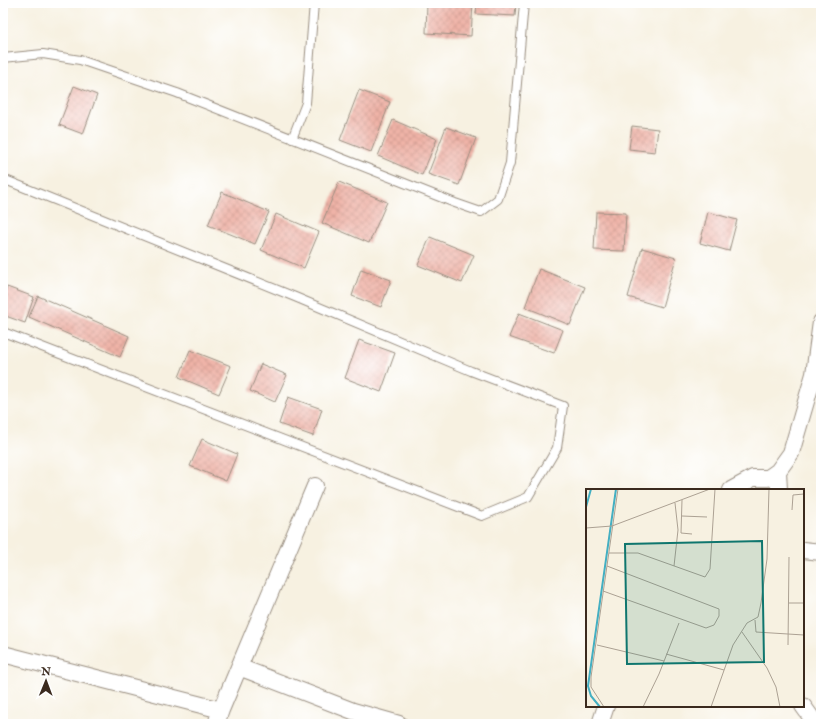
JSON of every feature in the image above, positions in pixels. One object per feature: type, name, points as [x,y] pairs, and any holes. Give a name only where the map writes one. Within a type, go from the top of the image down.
[{"type":"street","points":[[733,489],[753,478],[768,478],[778,471],[791,453],[814,374],[821,322]]},
{"type":"street","points":[[778,471],[779,489]]},
{"type":"street","points":[[3,654],[218,717],[315,486]]},
{"type":"street","points":[[804,550],[821,552]]},
{"type":"street","points":[[239,667],[353,711],[399,724]]},
{"type":"street","points":[[600,724],[606,707]]},
{"type":"street","points":[[804,707],[816,724]]},
{"type":"lane","points":[[292,139],[306,103],[314,3]]},
{"type":"lane","points":[[3,58],[43,54],[80,60],[176,93],[480,212],[498,198],[510,163],[524,3]]},
{"type":"lane","points":[[3,179],[288,294],[471,371],[563,406],[556,448],[528,497],[482,516],[3,332]]},
{"type":"building","points":[[427,3],[473,3],[471,36],[426,33]]},
{"type":"building","points":[[477,3],[516,3],[515,16],[476,14]]},
{"type":"building","points":[[74,86],[97,95],[83,134],[59,125]]},
{"type":"building","points":[[359,90],[390,102],[371,152],[340,140]]},
{"type":"building","points":[[393,120],[437,139],[422,175],[378,156]]},
{"type":"building","points":[[632,126],[658,129],[655,152],[629,149]]},
{"type":"building","points":[[446,127],[476,138],[459,185],[428,174]]},
{"type":"building","points":[[339,182],[387,202],[369,243],[322,223]]},
{"type":"building","points":[[222,192],[269,212],[255,244],[208,225]]},
{"type":"building","points":[[596,212],[626,213],[624,251],[594,250]]},
{"type":"building","points":[[708,212],[737,220],[729,251],[700,243]]},
{"type":"building","points":[[276,214],[319,232],[304,268],[261,250]]},
{"type":"building","points":[[430,237],[474,255],[462,283],[418,265]]},
{"type":"building","points":[[642,248],[676,258],[662,307],[628,297]]},
{"type":"building","points":[[361,269],[391,280],[381,307],[352,296]]},
{"type":"building","points":[[539,269],[585,287],[570,325],[525,307]]},
{"type":"building","points":[[7,287],[34,297],[25,323],[3,315],[3,299]]},
{"type":"building","points":[[38,296],[129,336],[120,357],[29,317]]},
{"type":"building","points":[[519,313],[563,330],[554,353],[509,337]]},
{"type":"building","points":[[359,340],[395,353],[381,392],[345,378]]},
{"type":"building","points":[[190,350],[231,366],[219,394],[179,377]]},
{"type":"building","points":[[261,364],[287,375],[275,402],[250,391]]},
{"type":"building","points":[[288,397],[322,409],[313,436],[279,424]]},
{"type":"building","points":[[202,439],[237,454],[226,481],[190,466]]}]
